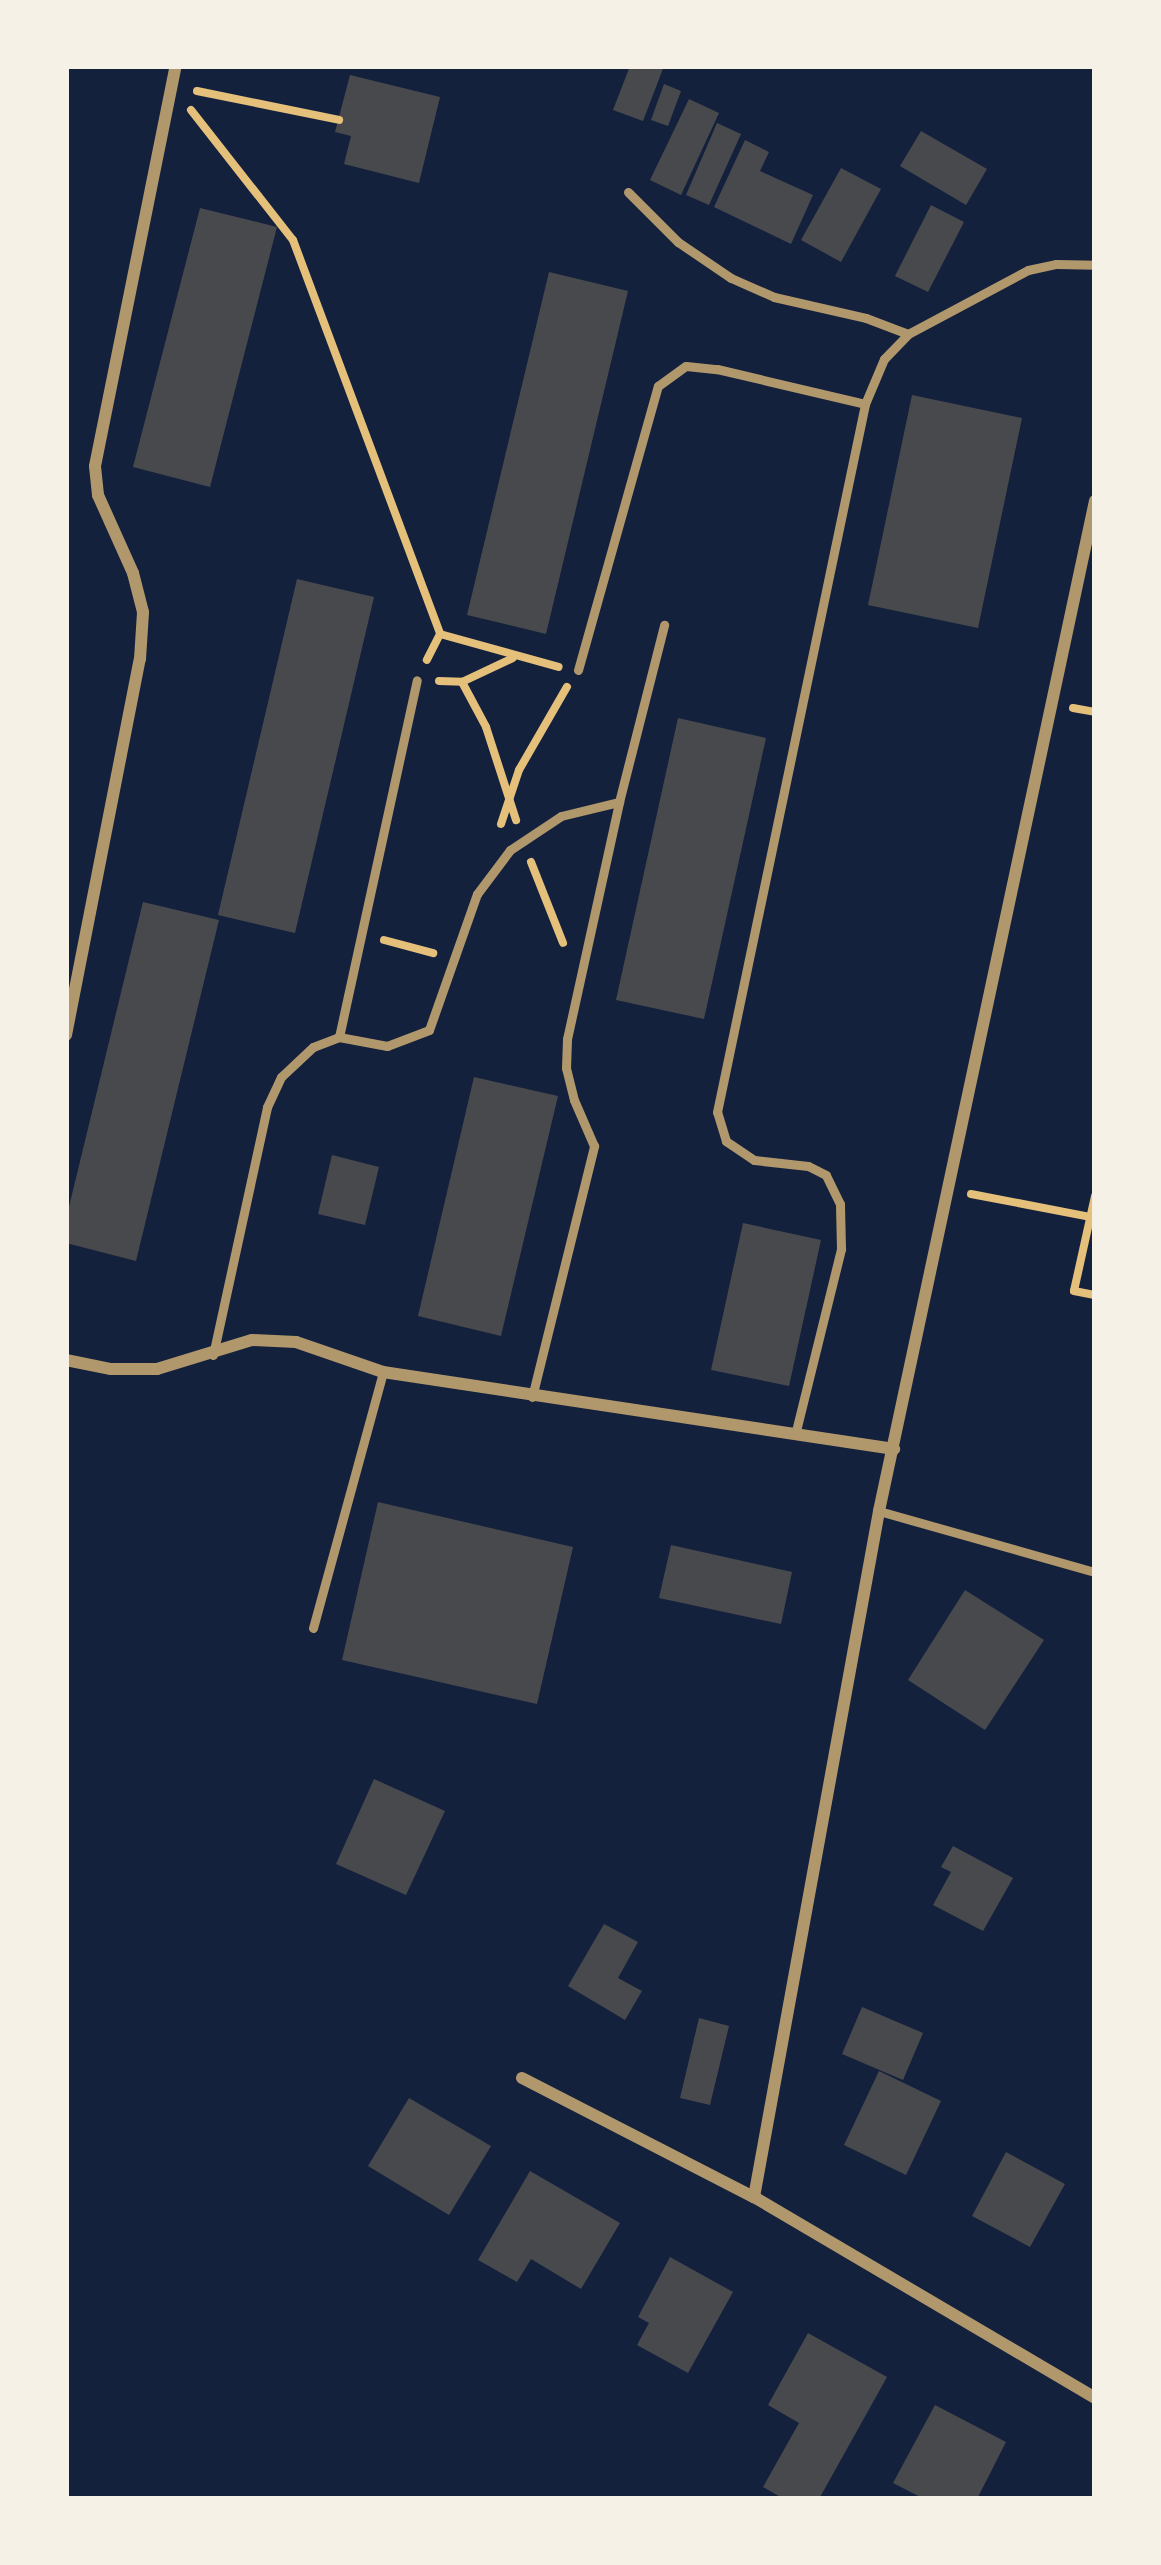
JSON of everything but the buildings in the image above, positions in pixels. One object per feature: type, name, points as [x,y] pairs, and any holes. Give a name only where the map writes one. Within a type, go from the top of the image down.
[{"type":"street","points":[[66,1034],[140,659],[142,612],[134,573],[98,495],[95,466],[176,66]]},
{"type":"street","points":[[754,2197],[879,1511],[952,1191],[1095,502]]},
{"type":"street","points":[[66,1360],[111,1369],[158,1369],[253,1340],[296,1342],[383,1372],[894,1449]]},
{"type":"street","points":[[522,2078],[754,2197],[1095,2398]]},
{"type":"lane","points":[[628,192],[678,242],[730,278],[774,297],[866,318],[908,334]]},
{"type":"lane","points":[[795,1435],[841,1250],[840,1204],[826,1175],[808,1166],[754,1160],[726,1141],[717,1112],[865,404],[884,359],[908,334],[1028,270],[1056,264],[1095,265]]},
{"type":"lane","points":[[578,670],[658,386],[686,366],[865,404]]},
{"type":"lane","points":[[532,1397],[595,1146],[566,1068],[580,983],[664,625]]},
{"type":"lane","points":[[339,1037],[417,680]]},
{"type":"lane","points":[[213,1355],[267,1107],[281,1077],[313,1047],[339,1037],[387,1046],[429,1030],[458,959],[477,894],[523,842],[561,816],[619,802]]},
{"type":"lane","points":[[313,1628],[383,1372]]},
{"type":"lane","points":[[879,1511],[1095,1572]]},
{"type":"path","points":[[172,85],[338,120]]},
{"type":"path","points":[[172,85],[293,240],[440,634],[417,680],[462,682],[513,658]]},
{"type":"path","points":[[440,634],[513,658],[578,670],[519,770],[496,837]]},
{"type":"path","points":[[462,682],[487,727],[523,842],[580,983]]},
{"type":"path","points":[[362,935],[458,959]]},
{"type":"path","points":[[952,1191],[1090,1217]]},
{"type":"path","points":[[1095,1196],[1074,1291],[1095,1295]]}]
